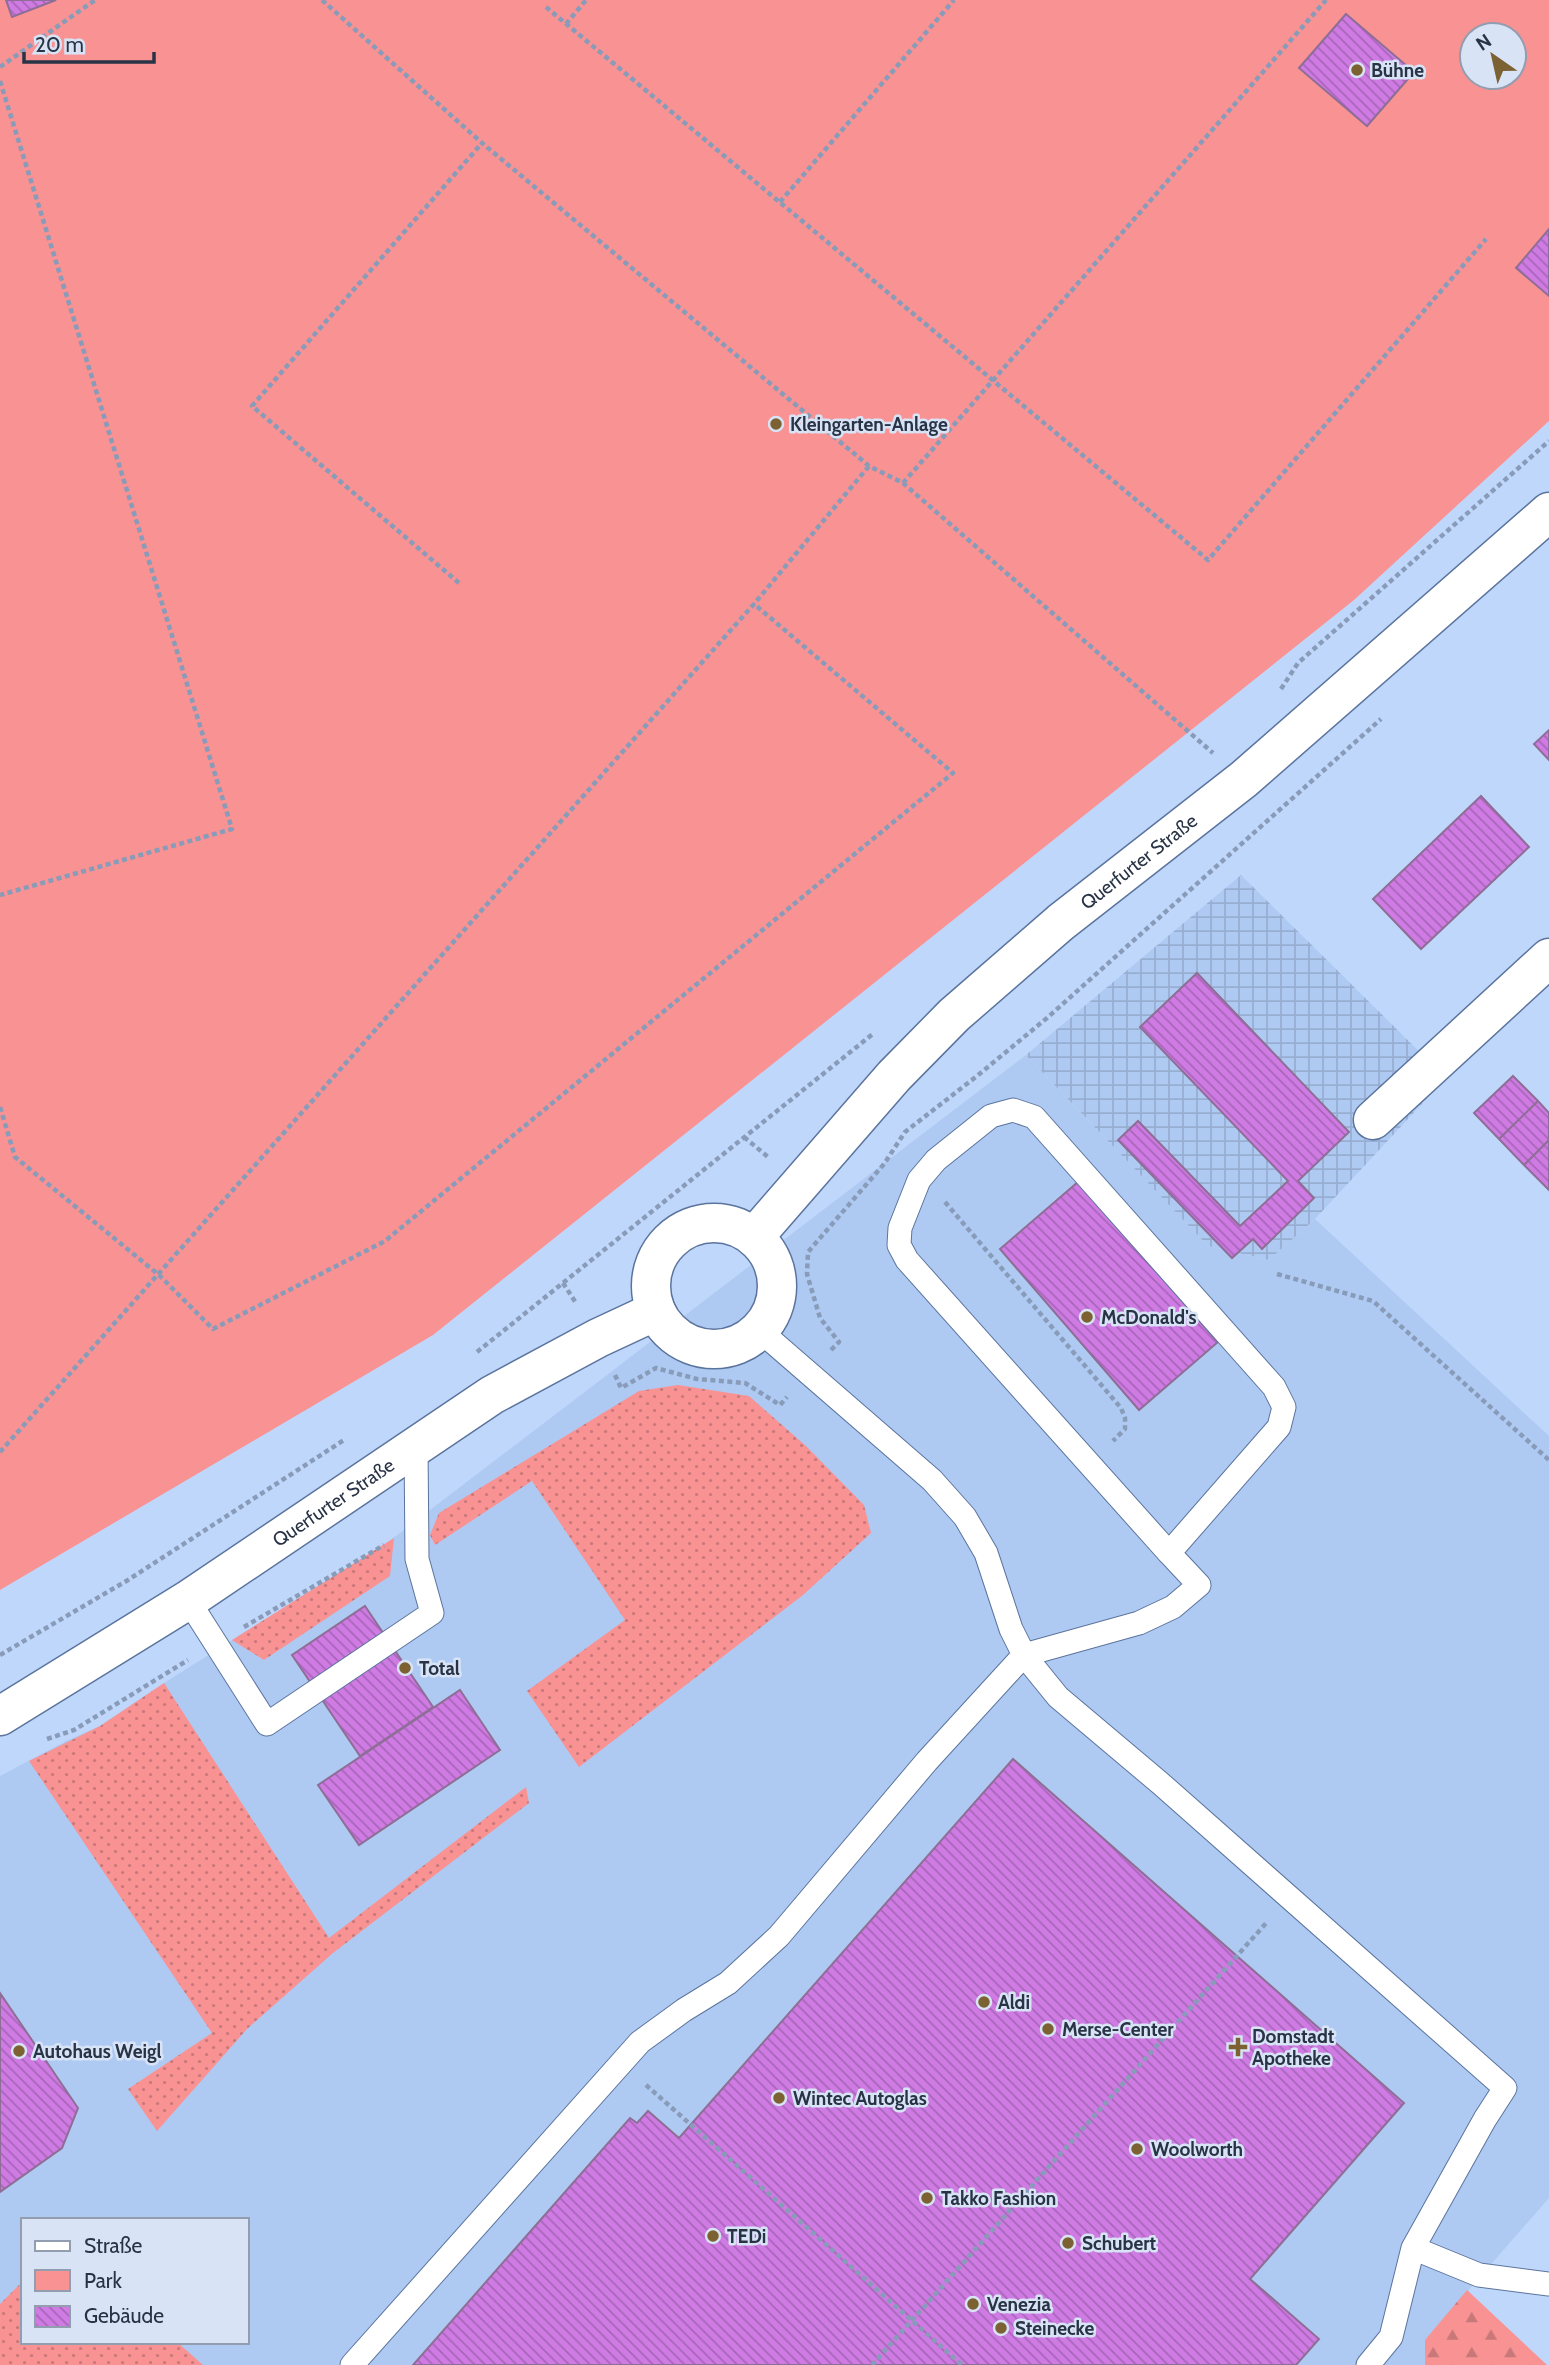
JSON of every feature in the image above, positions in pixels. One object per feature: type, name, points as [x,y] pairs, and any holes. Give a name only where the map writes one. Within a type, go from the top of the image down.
[{"type":"main road","name":"Querfurter Straße","points":[[754,1237],[894,1076],[954,1015],[1061,922],[1244,779],[1549,512]]},
{"type":"main road","points":[[1373,1121],[1541,979]]},
{"type":"main road","points":[[703,1223],[725,1223],[746,1230],[754,1237],[774,1263],[778,1284],[775,1306],[765,1325],[748,1340],[728,1348],[706,1349],[685,1343],[668,1329],[656,1311],[651,1293],[652,1274],[659,1256],[670,1241],[685,1230],[703,1223]]},
{"type":"main road","name":"Querfurter Straße","points":[[5,1711],[188,1600],[492,1395],[598,1338],[656,1311]]},
{"type":"lane","points":[[352,2365],[640,2042],[728,1983],[779,1936],[927,1761],[1024,1655],[1139,1623],[1173,1607],[1199,1585],[1169,1553],[927,1283],[907,1260],[899,1245],[900,1228],[919,1180],[936,1160],[991,1116],[1013,1110],[1034,1116],[1274,1387],[1284,1407],[1279,1427],[1169,1553]]},
{"type":"lane","points":[[759,1330],[932,1480],[965,1517],[986,1553],[1011,1629],[1024,1655],[1058,1697],[1160,1783],[1505,2088],[1413,2248],[1391,2337],[1368,2365]]},
{"type":"lane","points":[[188,1600],[267,1724],[410,1628],[432,1613],[417,1559],[416,1445]]},
{"type":"lane","points":[[1413,2248],[1479,2275],[1549,2284]]},
{"type":"path","points":[[0,67],[95,0]]},
{"type":"path","points":[[322,0],[482,143],[869,466],[902,482],[1244,779]]},
{"type":"path","points":[[566,24],[586,0]]},
{"type":"path","points":[[780,202],[954,0]]},
{"type":"path","points":[[902,482],[1326,0]]},
{"type":"path","points":[[546,7],[1208,560],[1486,239]]},
{"type":"path","points":[[0,81],[232,829],[0,895]]},
{"type":"path","points":[[459,583],[252,406],[482,143]]},
{"type":"path","points":[[1277,694],[1298,663],[1549,441]]},
{"type":"path","points":[[0,1452],[754,604],[869,466]]},
{"type":"path","points":[[0,1107],[15,1157],[159,1276],[213,1329],[385,1241],[953,773],[754,604]]},
{"type":"path","points":[[563,1283],[598,1338],[621,1388],[656,1368],[697,1379],[745,1383],[780,1405],[839,1342],[820,1318],[807,1274],[808,1252],[884,1164],[905,1132],[1047,1018],[1388,713]]},
{"type":"path","points":[[476,1353],[884,1025]]},
{"type":"path","points":[[884,1164],[934,1189],[1121,1408],[1125,1418],[1125,1430],[1090,1464]]},
{"type":"path","points":[[1277,1274],[1373,1301],[1549,1460]]},
{"type":"path","points":[[0,1655],[128,1580],[355,1433]]},
{"type":"path","points":[[872,2365],[1289,1897]]},
{"type":"path","points":[[621,2064],[962,2365]]},
{"type":"shaded area","points":[[1241,875],[1446,1078],[1315,1219],[1269,1260],[1208,1246],[1026,1055]]},
{"type":"shaded area","points":[[1026,1055],[1208,1246],[1269,1260],[1315,1219],[1549,1436],[1549,2198],[1425,2340],[1425,2365],[0,2365],[0,1776],[100,1726],[388,1542]]},
{"type":"green space","points":[[0,0],[1549,0],[1549,421],[1354,600],[433,1335],[0,1590]]},
{"type":"green space","points":[[678,1385],[749,1396],[806,1446],[864,1505],[871,1533],[803,1595],[579,1767],[527,1691],[625,1620],[532,1481],[435,1545],[430,1535],[439,1513],[639,1391]]},
{"type":"green space","points":[[394,1538],[390,1576],[264,1660],[232,1640]]},
{"type":"green space","points":[[164,1683],[329,1938],[526,1787],[529,1803],[333,1953],[247,2029],[157,2131],[128,2089],[212,2033],[29,1761],[100,1726]]},
{"type":"green space","points":[[21,2283],[21,2344],[179,2344],[203,2365],[0,2365],[0,2304]]},
{"type":"green space","points":[[1467,2290],[1547,2365],[1425,2365],[1425,2340]]},
{"type":"building","points":[[6,0],[56,0],[12,17]]},
{"type":"building","name":"Bühne","points":[[1346,14],[1414,72],[1367,126],[1299,68]]},
{"type":"building","points":[[1549,229],[1549,296],[1516,268]]},
{"type":"building","points":[[1549,730],[1549,760],[1534,744]]},
{"type":"building","points":[[1481,796],[1529,847],[1421,949],[1373,899]]},
{"type":"building","points":[[1197,973],[1349,1132],[1298,1181],[1314,1198],[1262,1249],[1253,1239],[1232,1258],[1118,1140],[1138,1121],[1240,1226],[1288,1181],[1140,1027]]},
{"type":"building","points":[[1513,1076],[1538,1101],[1499,1139],[1474,1113]]},
{"type":"building","points":[[1538,1101],[1549,1113],[1549,1140],[1524,1165],[1499,1139]]},
{"type":"building","points":[[1549,1140],[1549,1190],[1524,1165]]},
{"type":"building","points":[[1078,1182],[1218,1342],[1139,1410],[1000,1249]]},
{"type":"building","points":[[365,1606],[433,1707],[360,1756],[292,1655]]},
{"type":"building","points":[[460,1690],[500,1750],[359,1845],[318,1785]]},
{"type":"building","name":"Merse-Center","points":[[1013,1759],[1404,2103],[1250,2279],[1319,2339],[1296,2365],[413,2365],[630,2118],[637,2123],[648,2111],[679,2138]]},
{"type":"building","name":"Autohaus Weigl","points":[[0,1993],[78,2108],[62,2148],[0,2192]]},
{"type":"place","name":"Bühne","points":[[1357,70]]},
{"type":"place","name":"Kleingarten-Anlage","points":[[776,424]]},
{"type":"place","name":"McDonald's","points":[[1087,1317]]},
{"type":"place","name":"Total","points":[[405,1668]]},
{"type":"place","name":"Aldi","points":[[984,2002]]},
{"type":"place","name":"Merse-Center","points":[[1048,2029]]},
{"type":"place","name":"Domstadt Apotheke","points":[[1238,2047]]},
{"type":"place","name":"Autohaus Weigl","points":[[19,2051]]},
{"type":"place","name":"Wintec Autoglas","points":[[779,2098]]},
{"type":"place","name":"Woolworth","points":[[1137,2149]]},
{"type":"place","name":"Takko Fashion","points":[[927,2198]]},
{"type":"place","name":"TEDi","points":[[713,2236]]},
{"type":"place","name":"Schubert","points":[[1068,2243]]},
{"type":"place","name":"Venezia","points":[[973,2304]]},
{"type":"place","name":"Steinecke","points":[[1001,2328]]}]
